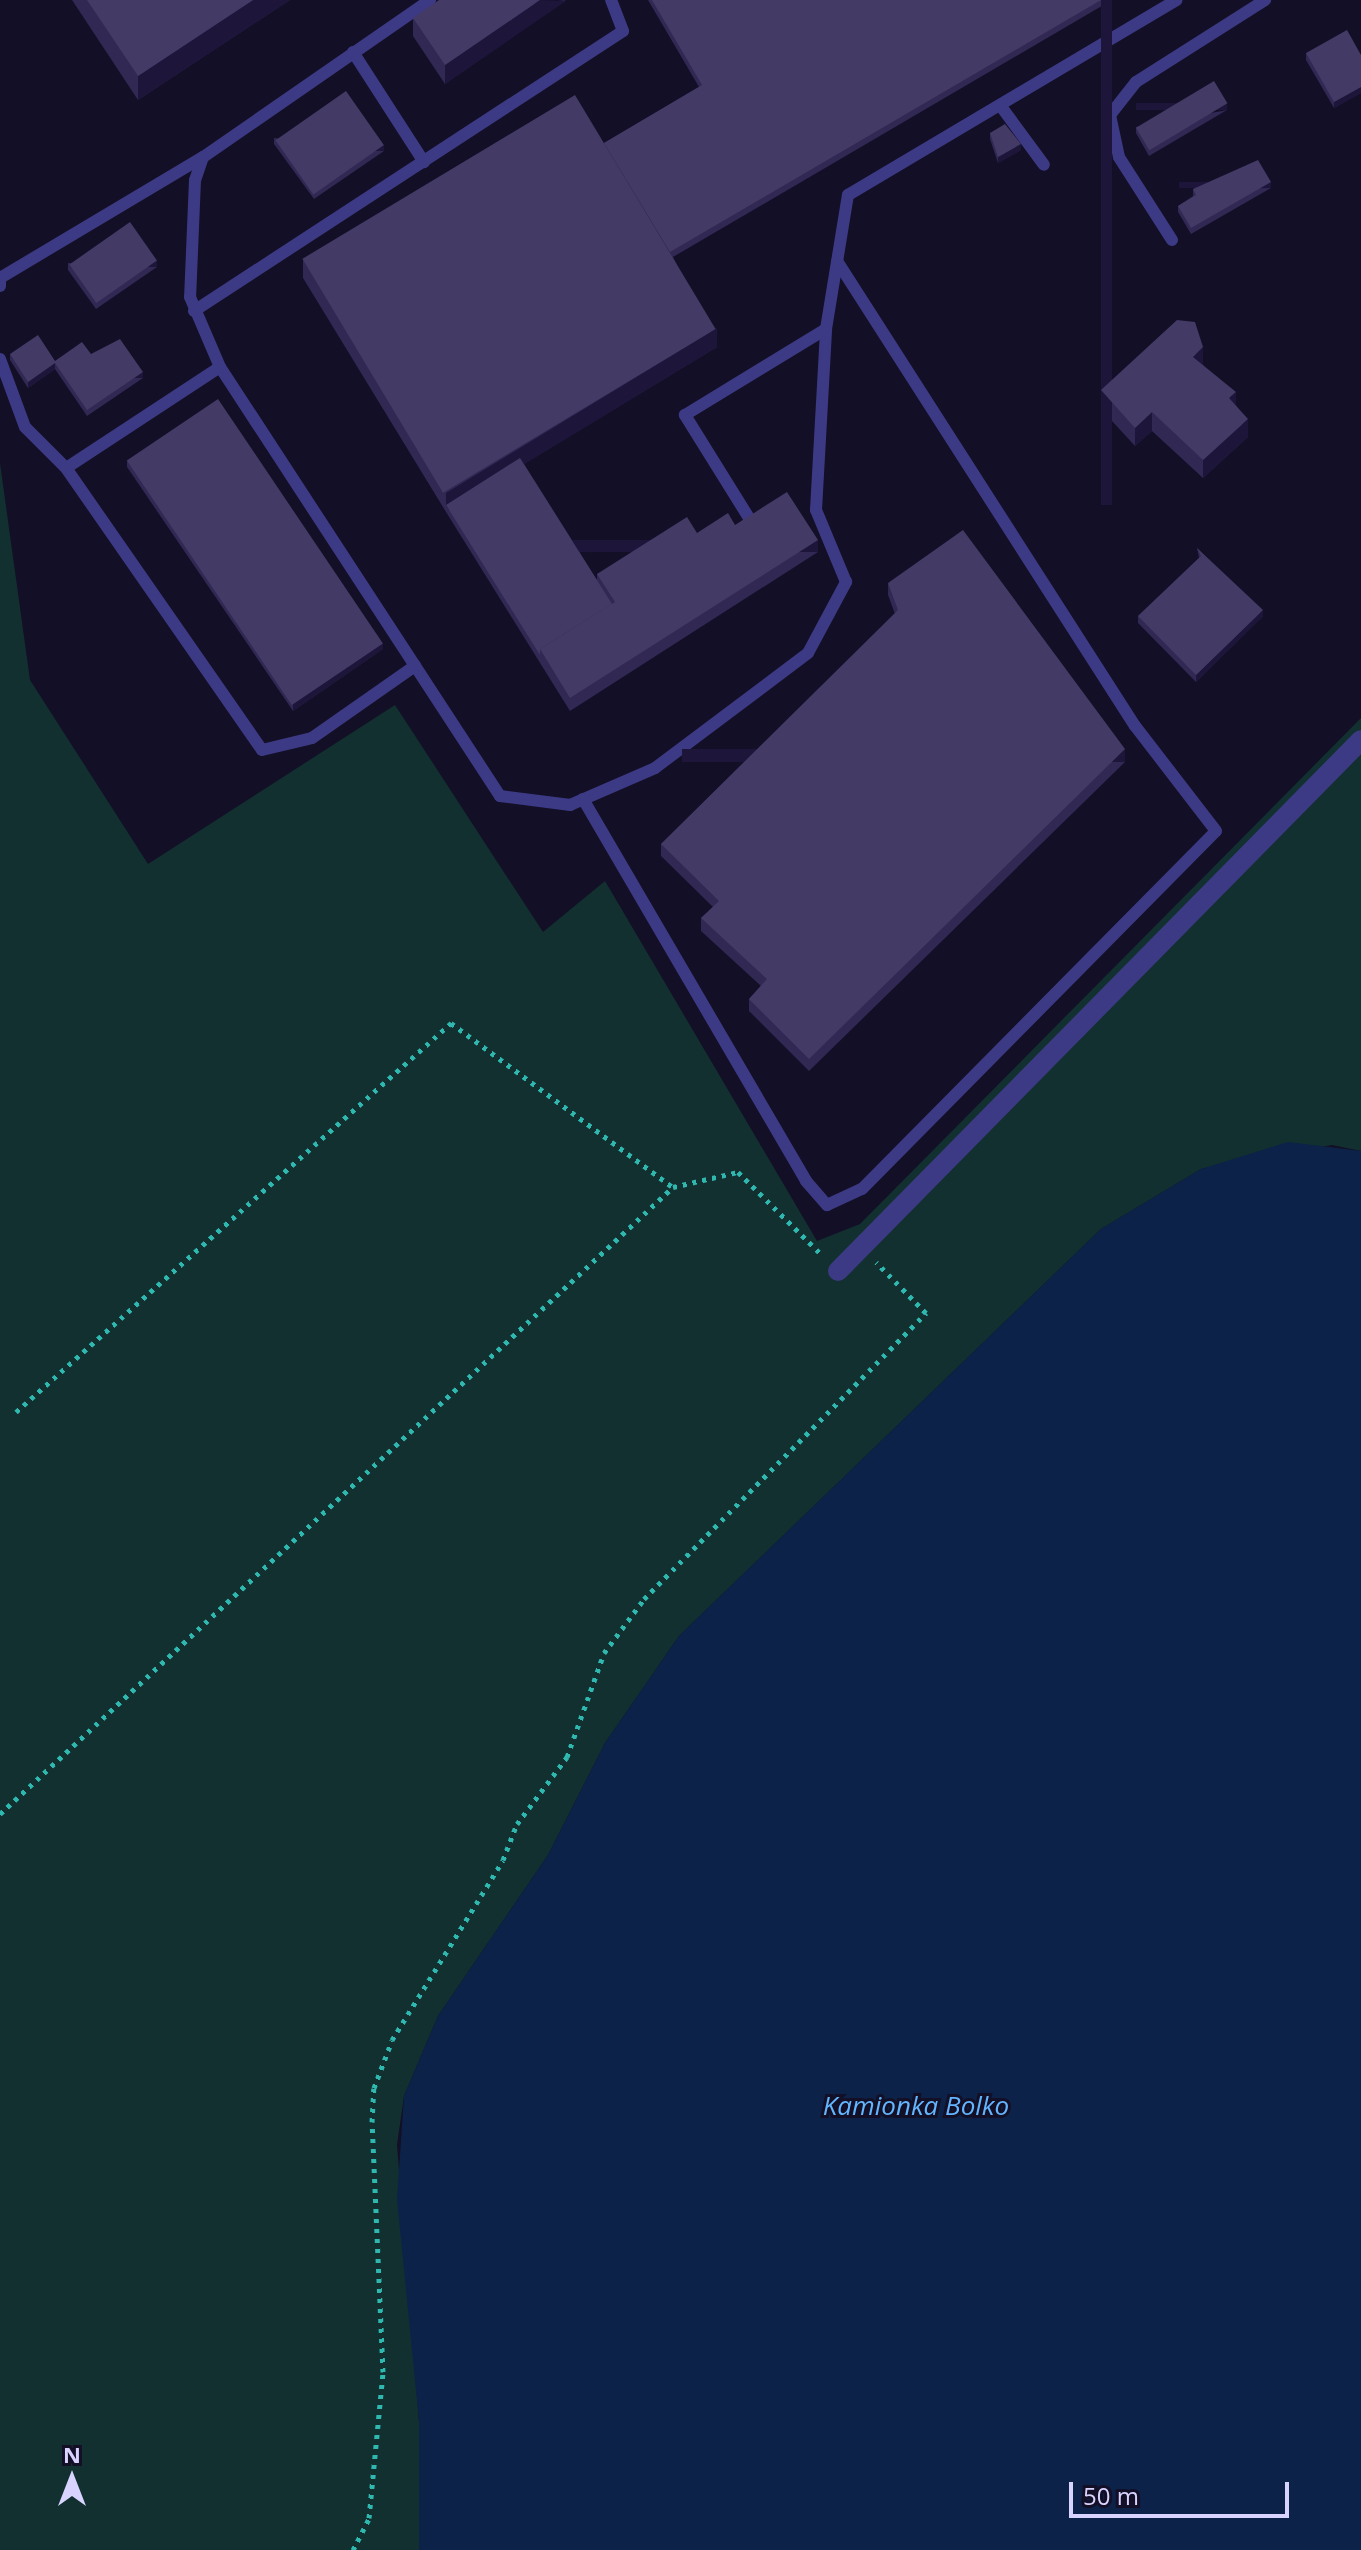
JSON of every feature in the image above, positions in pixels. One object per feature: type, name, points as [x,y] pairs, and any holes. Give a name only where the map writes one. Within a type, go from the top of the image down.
[{"type":"street","points":[[838,1271],[1361,740]]},
{"type":"lane","points":[[0,286],[0,278],[203,157],[430,0]]},
{"type":"lane","points":[[194,311],[623,31],[611,0]]},
{"type":"lane","points":[[203,157],[195,180],[194,311],[220,367],[500,796],[570,805],[655,768],[808,653],[846,582],[816,510],[826,329],[848,195],[1177,0]]},
{"type":"lane","points":[[1172,240],[1119,157],[1110,115],[1136,82],[1265,0]]},
{"type":"lane","points":[[353,52],[424,162]]},
{"type":"lane","points":[[1000,105],[1044,165]]},
{"type":"lane","points":[[583,799],[806,1181],[827,1205],[862,1189],[1216,831],[1135,726],[837,261]]},
{"type":"lane","points":[[754,526],[685,415],[826,329]]},
{"type":"lane","points":[[0,359],[25,427],[66,468],[262,750],[312,738],[415,666]]},
{"type":"lane","points":[[66,468],[220,367]]},
{"type":"path","points":[[16,1412],[451,1023],[673,1187]]},
{"type":"path","points":[[0,1814],[673,1187],[738,1172],[838,1271]]},
{"type":"path","points":[[354,2550],[369,2518],[383,2372],[372,2122],[374,2088],[392,2040],[503,1860],[517,1824],[567,1757],[604,1653],[628,1621],[926,1313],[861,1246]]},
{"type":"green space","points":[[0,463],[30,680],[148,864],[395,705],[543,932],[605,881],[817,1241],[860,1224],[1361,718],[1361,1151],[1332,1145],[1201,1169],[1101,1229],[679,1636],[605,1743],[548,1855],[438,2016],[404,2096],[397,2145],[419,2421],[419,2550],[0,2550]]},
{"type":"water","name":"Kamionka Bolko","points":[[1288,1142],[1361,1151],[1361,2550],[419,2550],[419,2421],[397,2199],[404,2096],[438,2016],[548,1855],[605,1743],[679,1636],[1101,1229],[1201,1169]]},
{"type":"building","points":[[87,0],[253,0],[138,76]]},
{"type":"building","points":[[439,0],[540,0],[445,65],[413,18]]},
{"type":"building","points":[[652,0],[1101,0],[670,252],[604,143],[702,85]]},
{"type":"building","points":[[1347,30],[1361,55],[1361,87],[1334,102],[1306,53]]},
{"type":"building","points":[[1214,81],[1227,103],[1149,150],[1136,128]]},
{"type":"building","points":[[346,91],[384,145],[313,194],[276,140]]},
{"type":"building","points":[[575,95],[716,329],[443,493],[302,259]]},
{"type":"building","points":[[1005,124],[1021,144],[998,157],[990,133]]},
{"type":"building","points":[[1258,160],[1271,182],[1191,228],[1178,206],[1196,195],[1193,189]]},
{"type":"building","points":[[130,222],[157,261],[96,303],[69,264]]},
{"type":"building","points":[[1177,320],[1195,322],[1203,347],[1193,357],[1236,392],[1229,398],[1248,419],[1203,460],[1152,412],[1135,428],[1101,390]]},
{"type":"building","points":[[38,335],[55,361],[82,342],[91,354],[120,339],[143,372],[87,410],[55,363],[28,382],[10,354]]},
{"type":"building","points":[[218,399],[383,644],[292,705],[127,461]]},
{"type":"building","points":[[520,458],[612,604],[540,649],[540,655],[446,505]]},
{"type":"building","points":[[787,492],[818,540],[570,698],[540,649],[615,602],[597,574],[687,517],[697,533],[728,513],[735,525]]},
{"type":"building","points":[[963,530],[1125,749],[809,1059],[749,999],[767,979],[701,918],[719,901],[661,844],[898,610],[888,583]]},
{"type":"building","points":[[1197,548],[1263,610],[1196,675],[1138,616],[1201,556]]}]
